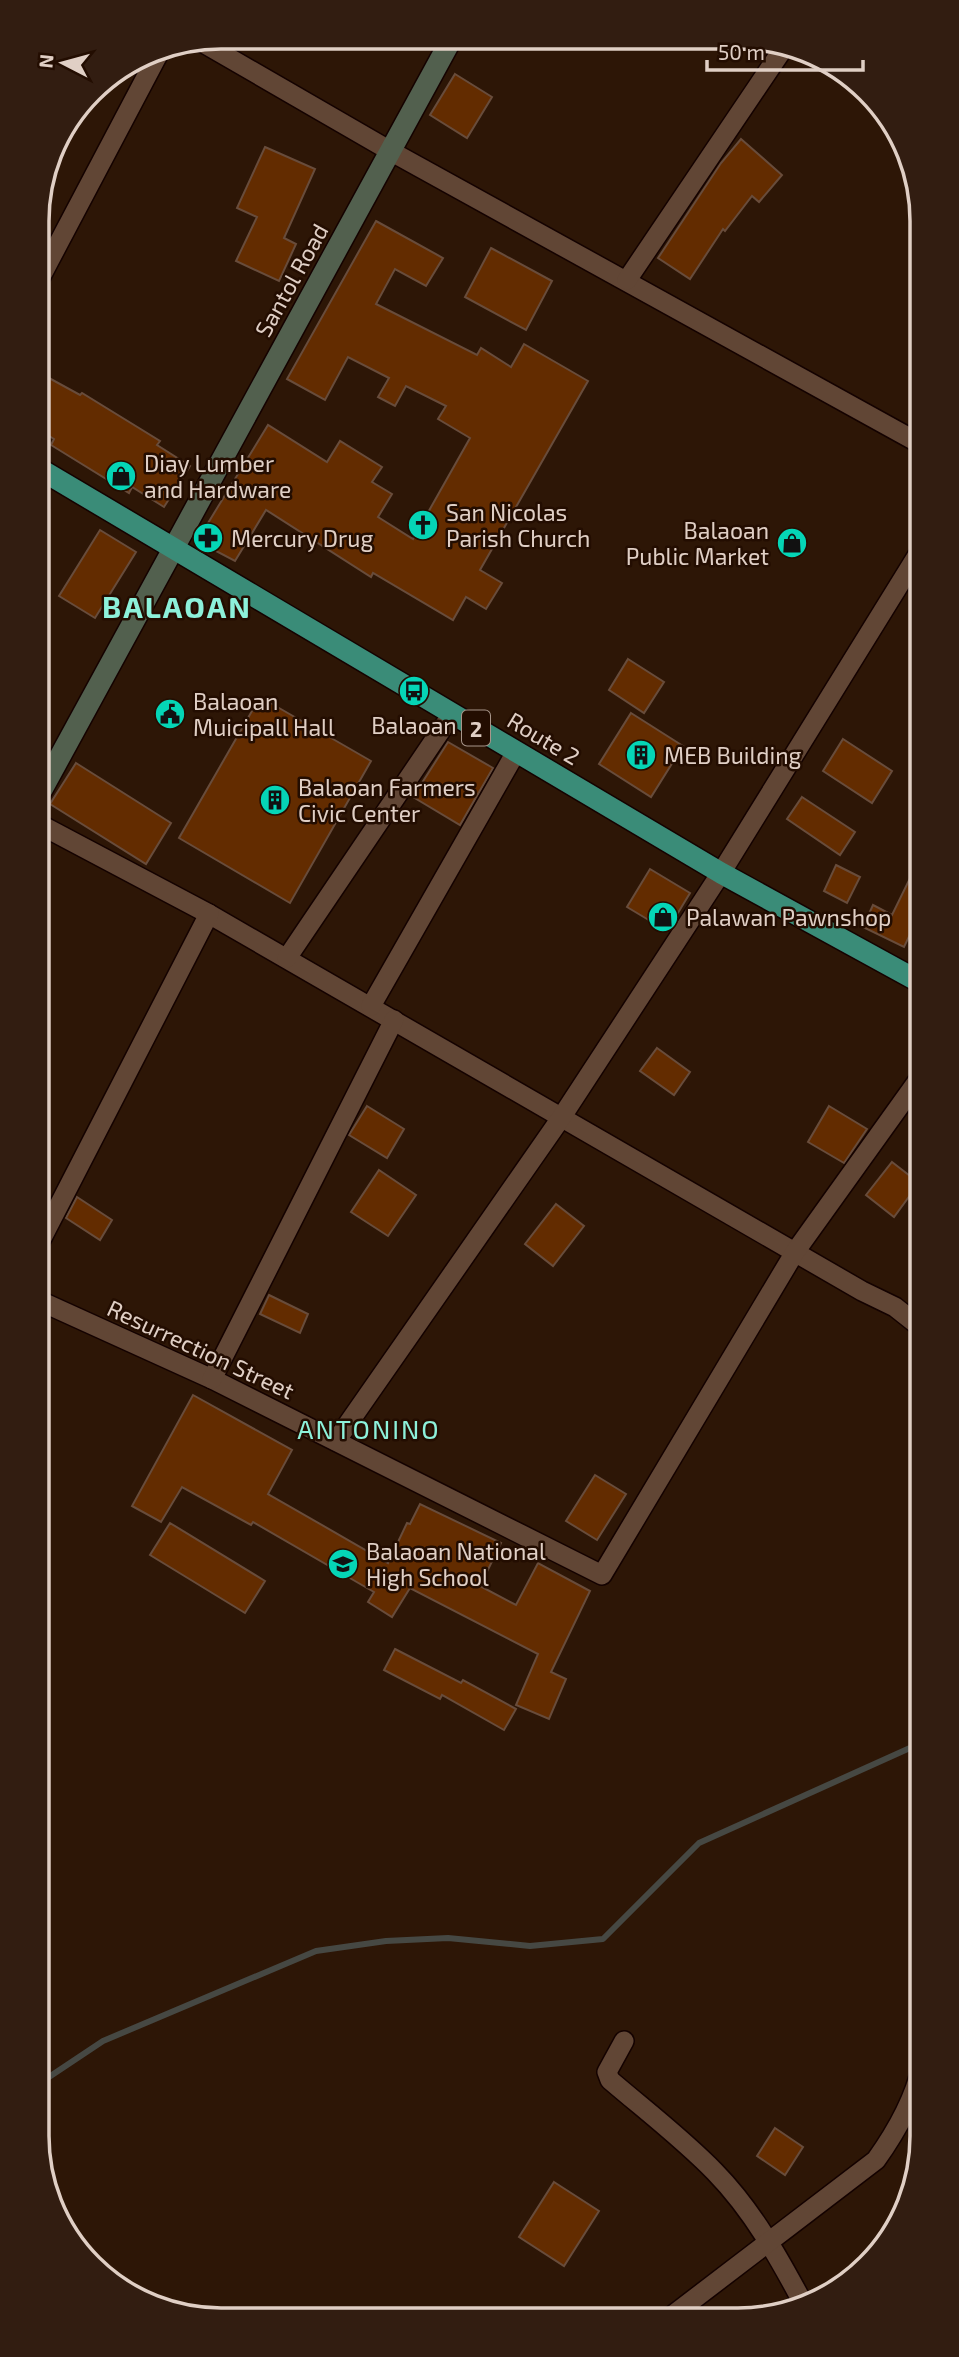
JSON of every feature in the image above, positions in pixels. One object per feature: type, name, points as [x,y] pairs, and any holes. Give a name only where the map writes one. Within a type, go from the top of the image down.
[{"type":"highway","name":"Route 2","points":[[49,474],[721,873],[910,978]]},
{"type":"main road","name":"Santol Road","points":[[49,776],[446,49]]},
{"type":"street","points":[[214,49],[391,152],[910,438]]},
{"type":"street","points":[[627,280],[779,54]]},
{"type":"street","points":[[49,261],[154,63]]},
{"type":"street","points":[[336,1441],[561,1118],[721,873],[910,566]]},
{"type":"street","points":[[287,958],[452,714]]},
{"type":"street","points":[[371,1006],[516,752]]},
{"type":"street","points":[[49,829],[287,958],[561,1118],[895,1307],[910,1319]]},
{"type":"street","points":[[49,1225],[209,914]]},
{"type":"street","points":[[212,1379],[394,1020]]},
{"type":"street","points":[[795,1252],[910,1092]]},
{"type":"street","name":"Resurrection Street","points":[[49,1305],[212,1379],[602,1575],[795,1252]]},
{"type":"street","points":[[624,2041],[609,2066],[607,2073],[610,2080],[716,2173],[769,2241],[799,2296]]},
{"type":"street","points":[[682,2308],[876,2160],[891,2140],[910,2100]]},
{"type":"building","points":[[455,74],[492,97],[467,138],[430,115]]},
{"type":"building","points":[[741,139],[782,175],[759,202],[752,196],[725,231],[723,229],[690,279],[658,258],[721,163]]},
{"type":"building","points":[[265,147],[315,169],[284,238],[296,244],[279,281],[236,261],[257,217],[237,208]]},
{"type":"building","points":[[376,221],[443,258],[426,286],[395,269],[376,304],[477,355],[481,348],[511,367],[524,344],[588,381],[480,570],[502,583],[486,609],[466,597],[453,620],[373,573],[371,577],[266,510],[235,561],[197,541],[268,425],[327,462],[340,441],[382,467],[372,482],[392,494],[378,517],[413,539],[470,438],[438,419],[446,406],[406,386],[395,406],[378,397],[389,378],[348,357],[325,400],[287,379]]},
{"type":"building","points":[[491,248],[552,281],[526,330],[465,297]]},
{"type":"building","points":[[49,378],[80,395],[82,393],[160,441],[157,445],[190,466],[164,507],[132,487],[129,493],[51,445],[54,439],[49,436]]},
{"type":"building","points":[[100,530],[136,552],[95,618],[59,596]]},
{"type":"building","points":[[628,659],[664,682],[644,713],[609,690]]},
{"type":"building","name":"Balaoan Farmers Civic Center","points":[[260,697],[371,761],[290,903],[179,838]]},
{"type":"building","name":"MEB Building","points":[[631,713],[683,746],[651,797],[599,764]]},
{"type":"building","points":[[843,739],[892,771],[872,803],[823,771]]},
{"type":"building","points":[[448,742],[493,768],[460,825],[413,797]]},
{"type":"building","points":[[76,763],[171,823],[146,864],[50,804]]},
{"type":"building","points":[[802,797],[855,832],[840,855],[787,819]]},
{"type":"building","points":[[836,865],[860,877],[847,903],[824,891]]},
{"type":"building","points":[[650,869],[690,893],[667,931],[627,907]]},
{"type":"building","points":[[910,878],[910,935],[904,947],[863,927],[873,905],[892,915]]},
{"type":"building","points":[[657,1048],[690,1072],[674,1095],[640,1071]]},
{"type":"building","points":[[367,1106],[404,1129],[387,1158],[349,1135]]},
{"type":"building","points":[[829,1106],[867,1129],[844,1163],[808,1142]]},
{"type":"building","points":[[892,1162],[910,1176],[910,1195],[894,1217],[866,1195]]},
{"type":"building","points":[[379,1170],[416,1195],[388,1236],[351,1212]]},
{"type":"building","points":[[77,1197],[112,1220],[100,1240],[66,1218]]},
{"type":"building","points":[[556,1204],[584,1226],[553,1266],[525,1244]]},
{"type":"building","points":[[269,1295],[308,1314],[300,1333],[260,1314]]},
{"type":"building","points":[[193,1395],[292,1450],[268,1494],[388,1563],[407,1523],[410,1524],[420,1504],[501,1543],[480,1586],[516,1605],[538,1563],[590,1591],[551,1672],[566,1679],[549,1719],[516,1705],[538,1654],[410,1588],[392,1617],[368,1602],[374,1592],[253,1522],[251,1525],[182,1487],[161,1522],[132,1506]]},
{"type":"building","points":[[595,1475],[626,1494],[597,1540],[566,1521]]},
{"type":"building","points":[[170,1523],[265,1581],[245,1613],[150,1555]]},
{"type":"building","points":[[395,1649],[461,1683],[463,1680],[516,1709],[504,1730],[442,1695],[440,1699],[384,1670]]},
{"type":"building","points":[[775,2128],[803,2147],[785,2175],[757,2156]]},
{"type":"building","points":[[554,2182],[599,2211],[564,2266],[519,2237]]},
{"type":"waterway","points":[[49,2077],[103,2041],[316,1951],[386,1941],[448,1938],[530,1946],[603,1939],[699,1843],[910,1748]]},
{"type":"place","name":"Diay Lumber and Hardware","points":[[121,476]]},
{"type":"place","name":"San Nicolas Parish Church","points":[[423,525]]},
{"type":"place","name":"Mercury Drug","points":[[208,538]]},
{"type":"place","name":"Balaoan Public Market","points":[[792,543]]},
{"type":"place","name":"Balaoan","points":[[414,691]]},
{"type":"place","name":"Balaoan Muicipall Hall","points":[[170,714]]},
{"type":"place","name":"MEB Building","points":[[641,755]]},
{"type":"place","name":"Balaoan Farmers Civic Center","points":[[275,800]]},
{"type":"place","name":"Palawan Pawnshop","points":[[663,917]]},
{"type":"place","name":"Balaoan National High School","points":[[343,1564]]},
{"type":"district","name":"BALAOAN","points":[[177,606]]},
{"type":"district","name":"ANTONINO","points":[[369,1428]]}]
